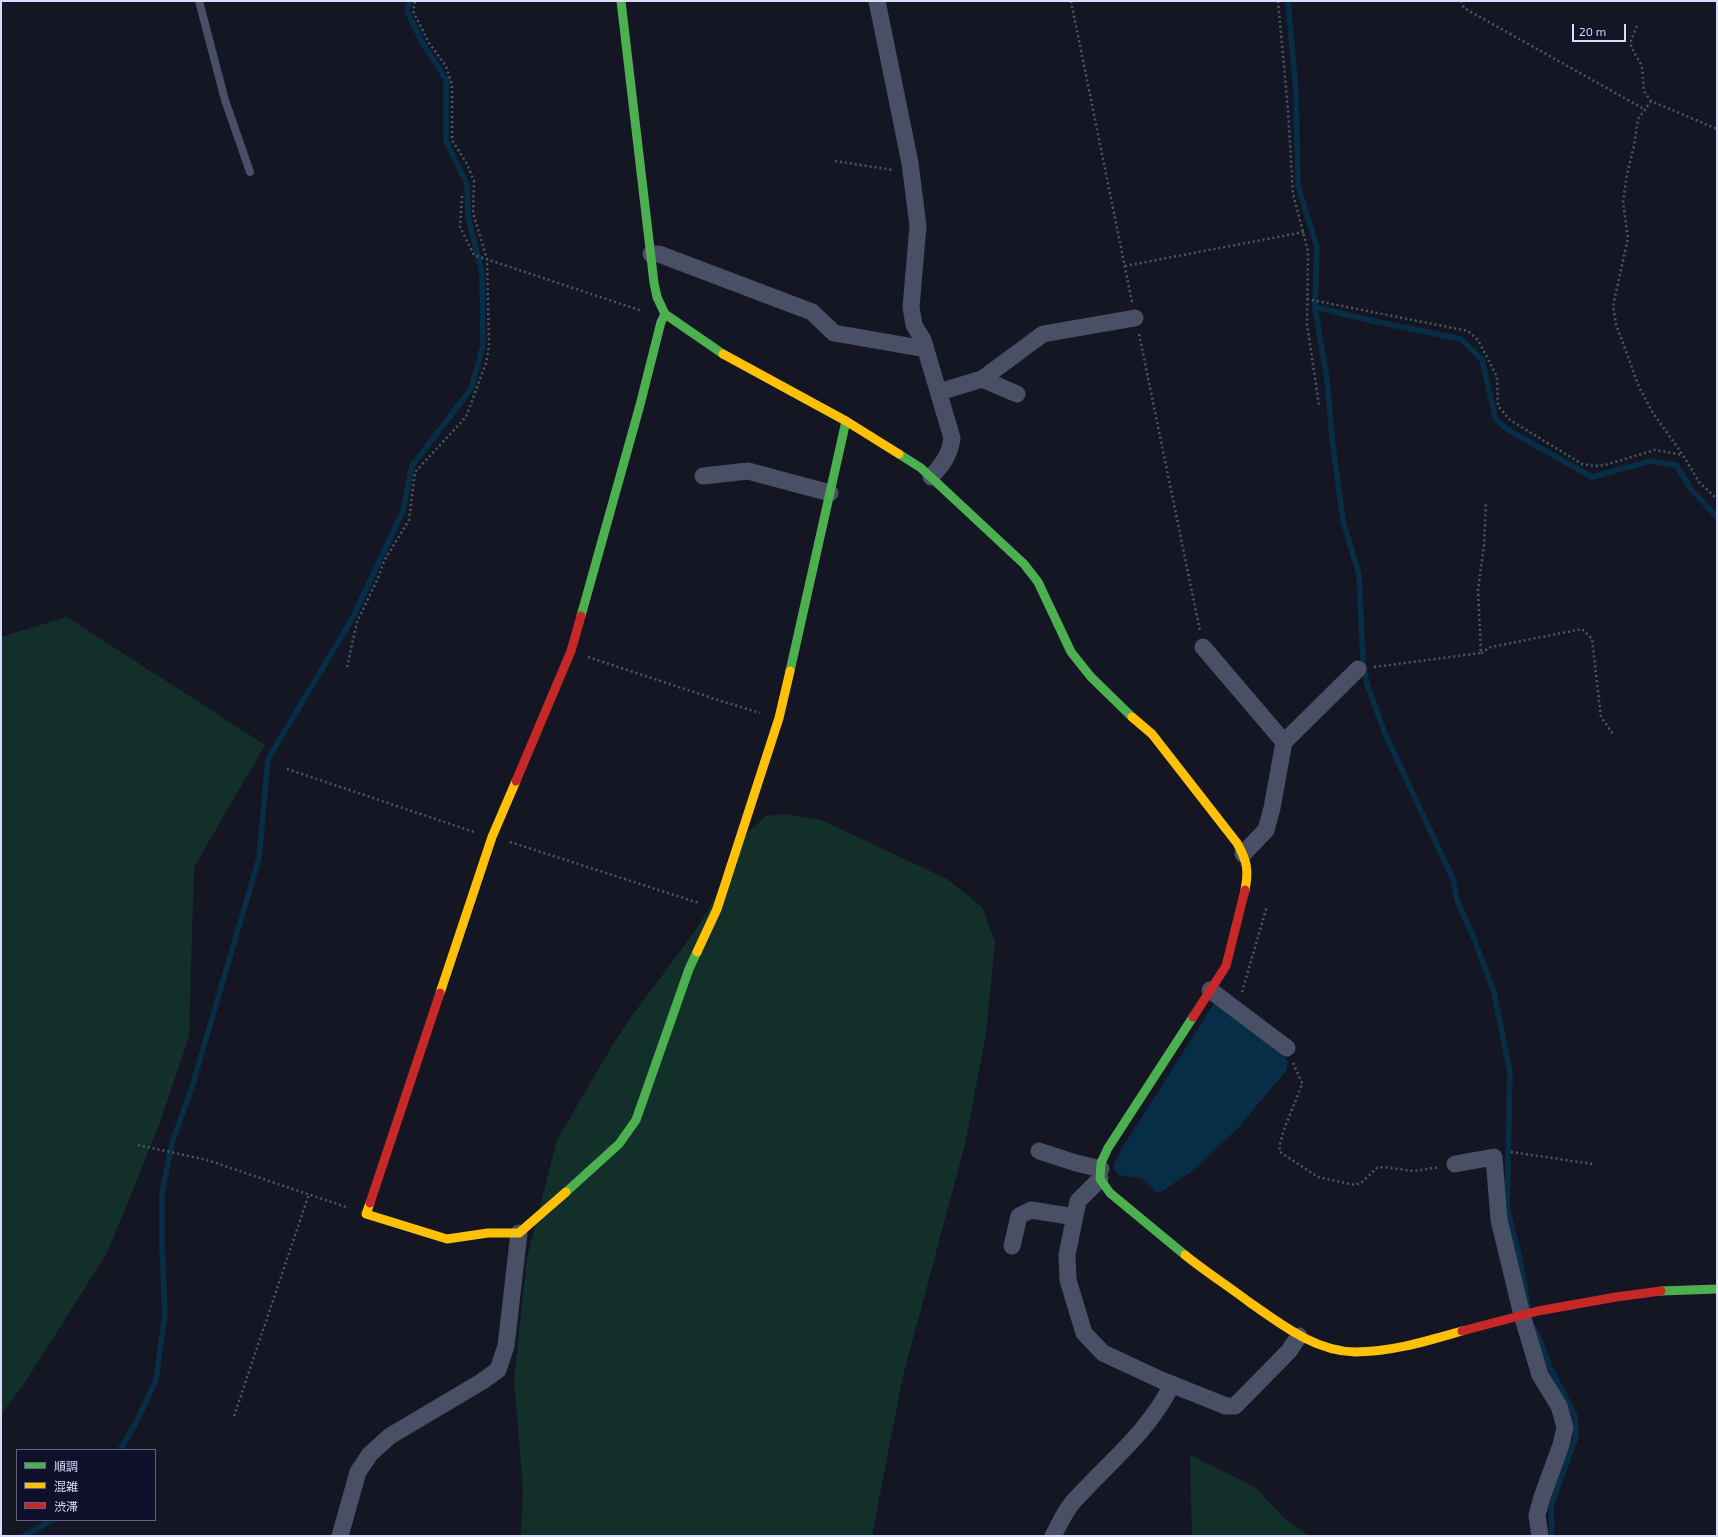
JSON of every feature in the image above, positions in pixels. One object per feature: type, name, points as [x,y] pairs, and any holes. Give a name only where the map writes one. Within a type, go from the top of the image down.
[{"type":"street","points":[[621,1],[651,254],[657,297],[663,310],[726,356],[846,421],[921,468],[1024,564],[1038,582],[1070,652],[1091,677],[1152,734],[1237,844],[1243,854],[1248,873],[1244,896],[1226,966],[1108,1148],[1101,1163],[1100,1174],[1110,1193],[1201,1268],[1299,1336],[1330,1349],[1354,1352],[1393,1350],[1522,1315],[1616,1297],[1674,1290],[1717,1289]]},
{"type":"street","points":[[877,1],[912,173],[918,226],[911,307],[914,325],[926,348],[952,438],[950,450],[943,464],[930,477]]},
{"type":"street","points":[[651,254],[659,254],[812,312],[834,333],[926,348]]},
{"type":"street","points":[[663,310],[640,406],[571,651],[492,836],[366,1214],[447,1239],[488,1233],[519,1233],[619,1144],[636,1120],[689,968],[717,909],[779,718],[846,421]]},
{"type":"street","points":[[939,392],[982,379],[1043,334],[1135,318]]},
{"type":"street","points":[[982,379],[1017,394]]},
{"type":"street","points":[[703,476],[748,471],[830,493]]},
{"type":"street","points":[[1203,647],[1284,742]]},
{"type":"street","points":[[1243,854],[1266,830],[1272,808],[1284,742],[1358,669]]},
{"type":"street","points":[[1210,990],[1286,1047]]},
{"type":"street","points":[[1039,1151],[1100,1174]]},
{"type":"street","points":[[1455,1164],[1494,1157],[1499,1220],[1522,1315],[1540,1375],[1559,1406],[1565,1427],[1561,1445],[1542,1497],[1537,1516],[1540,1536]]},
{"type":"street","points":[[1100,1174],[1078,1201],[1067,1255],[1068,1280],[1084,1333],[1103,1353],[1226,1406],[1235,1406],[1289,1351],[1299,1336]]},
{"type":"street","points":[[1012,1246],[1019,1216],[1032,1210],[1075,1217]]},
{"type":"street","points":[[340,1536],[358,1472],[370,1454],[390,1436],[481,1382],[498,1370],[506,1346],[519,1233]]},
{"type":"street","points":[[1053,1536],[1072,1503],[1134,1439],[1164,1400],[1172,1384]]},
{"type":"lane","points":[[199,1],[225,100],[250,172]]},
{"type":"path","points":[[347,667],[357,622],[378,578],[384,561],[409,520],[415,472],[466,416],[486,363],[489,346],[487,259],[473,214],[474,181],[467,164],[452,140],[452,85],[446,66],[429,42],[413,11],[415,1]]},
{"type":"path","points":[[1278,1],[1288,102],[1293,194],[1308,251],[1307,324],[1319,405]]},
{"type":"path","points":[[1461,1],[1464,8],[1644,109]]},
{"type":"path","points":[[1637,26],[1631,40],[1631,47],[1642,66],[1644,90],[1651,101],[1717,129]]},
{"type":"path","points":[[1651,101],[1638,119],[1634,146],[1626,174],[1623,202],[1628,238],[1613,306],[1616,324],[1639,387],[1653,413],[1683,455],[1699,482],[1717,499]]},
{"type":"path","points":[[835,161],[912,173]]},
{"type":"path","points":[[462,196],[460,228],[474,255],[646,312],[663,310]]},
{"type":"path","points":[[1125,266],[1304,232]]},
{"type":"path","points":[[1307,298],[1468,331],[1478,340],[1497,377],[1498,406],[1510,420],[1582,464],[1595,466],[1605,465],[1655,450],[1683,455]]},
{"type":"path","points":[[1481,653],[1478,590],[1484,546],[1486,503]]},
{"type":"path","points":[[1358,669],[1481,653],[1492,647],[1582,629],[1592,639],[1601,717],[1613,734]]},
{"type":"path","points":[[571,651],[714,699],[779,718]]},
{"type":"path","points":[[287,769],[465,829],[492,836],[717,909]]},
{"type":"path","points":[[1236,1010],[1267,906]]},
{"type":"path","points":[[1286,1047],[1302,1082],[1298,1098],[1280,1141],[1280,1152],[1318,1177],[1354,1185],[1362,1182],[1377,1168],[1383,1167],[1414,1171],[1455,1164]]},
{"type":"path","points":[[138,1145],[207,1160],[366,1214]]},
{"type":"path","points":[[1494,1157],[1504,1152],[1593,1164]]},
{"type":"path","points":[[234,1416],[309,1194]]},
{"type":"green space","points":[[67,617],[265,745],[194,867],[189,1037],[158,1128],[107,1253],[22,1387],[1,1414],[1,637]]},
{"type":"green space","points":[[785,814],[821,820],[947,879],[982,907],[995,942],[986,1034],[965,1144],[902,1380],[872,1536],[521,1536],[523,1487],[514,1380],[527,1258],[557,1140],[612,1046],[631,1017],[690,938],[709,909],[747,833],[766,816]]},
{"type":"green space","points":[[1190,1455],[1255,1487],[1285,1519],[1309,1536],[1192,1536]]},
{"type":"water","points":[[1215,1002],[1278,1047],[1288,1062],[1286,1071],[1237,1129],[1192,1171],[1161,1192],[1156,1192],[1141,1178],[1118,1175],[1113,1166],[1121,1150]]},
{"type":"waterway","points":[[121,1449],[137,1421],[156,1380],[165,1314],[162,1247],[162,1193],[172,1143],[191,1090],[259,858],[268,759],[352,619],[403,511],[412,466],[471,389],[483,346],[482,273],[468,216],[467,184],[446,141],[446,79],[423,44],[407,11],[409,1]]},
{"type":"waterway","points":[[1288,1],[1296,93],[1298,186],[1317,247],[1315,307],[1327,379],[1332,438],[1343,521],[1359,574],[1363,661],[1367,684],[1386,736],[1453,879],[1457,900],[1473,936],[1494,992],[1510,1072],[1507,1208],[1520,1259],[1528,1306]]},
{"type":"waterway","points":[[1315,307],[1373,321],[1461,339],[1482,360],[1496,420],[1510,431],[1592,477],[1651,461],[1676,465],[1691,489],[1717,517]]},
{"type":"waterway","points":[[1534,1328],[1549,1365],[1575,1416],[1576,1437],[1551,1506],[1552,1536]]},
{"type":"waterway","points":[[24,1536],[50,1521]]},
{"type":"traffic: fast","points":[[621,1],[654,283],[657,297],[665,314],[723,354]]},
{"type":"traffic: fast","points":[[581,616],[640,405],[661,322],[665,314]]},
{"type":"traffic: fast","points":[[790,671],[846,421]]},
{"type":"traffic: fast","points":[[899,454],[921,468],[1024,564],[1038,582],[1071,652],[1091,677],[1132,717]]},
{"type":"traffic: fast","points":[[566,1192],[619,1144],[636,1120],[689,969],[697,952]]},
{"type":"traffic: fast","points":[[1185,1255],[1110,1193],[1100,1179],[1101,1163],[1108,1148],[1193,1017]]},
{"type":"traffic: fast","points":[[1661,1291],[1717,1289]]},
{"type":"traffic: slow","points":[[723,354],[846,421],[899,454]]},
{"type":"traffic: slow","points":[[697,952],[717,909],[779,718],[790,671]]},
{"type":"traffic: slow","points":[[1132,717],[1152,734],[1237,843],[1243,855],[1247,871],[1245,890]]},
{"type":"traffic: slow","points":[[440,993],[492,837],[516,781]]},
{"type":"traffic: slow","points":[[370,1203],[366,1214],[447,1239],[488,1233],[519,1233],[566,1192]]},
{"type":"traffic: slow","points":[[1185,1255],[1286,1327],[1312,1342],[1326,1347],[1355,1352],[1369,1352],[1396,1348],[1462,1331]]},
{"type":"traffic: jam","points":[[516,781],[571,651],[581,616]]},
{"type":"traffic: jam","points":[[1193,1017],[1226,966],[1245,890]]},
{"type":"traffic: jam","points":[[370,1203],[440,993]]},
{"type":"traffic: jam","points":[[1462,1331],[1538,1311],[1616,1297],[1661,1291]]}]
